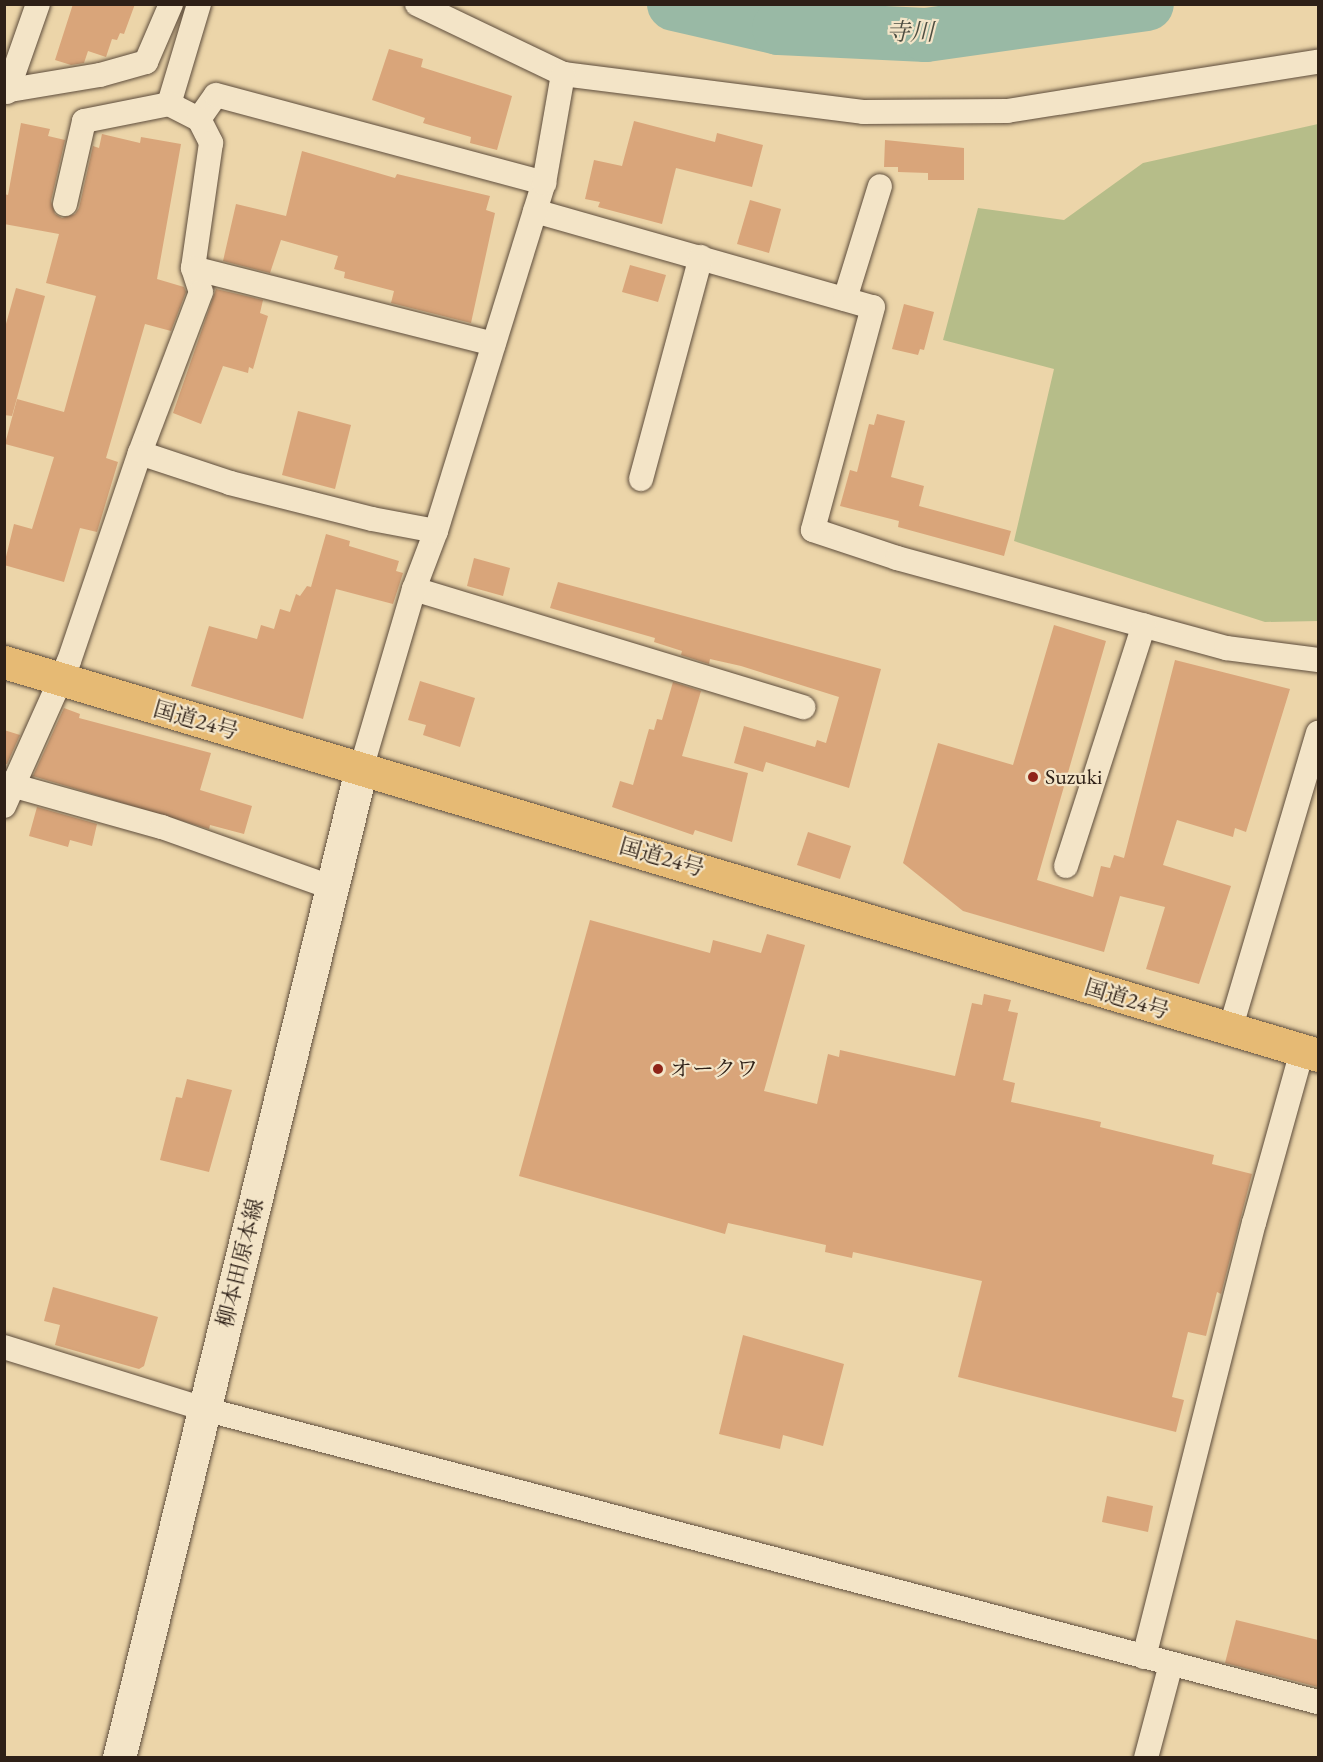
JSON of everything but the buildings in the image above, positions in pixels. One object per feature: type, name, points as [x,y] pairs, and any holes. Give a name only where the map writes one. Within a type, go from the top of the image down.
[{"type":"highway","name":"国道24号","points":[[4,662],[717,873],[1312,1053]]},
{"type":"main road","name":"柳本田原本線","points":[[119,1758],[361,769]]},
{"type":"street","points":[[6,91],[38,4]]},
{"type":"street","points":[[6,91],[146,62],[171,4]]},
{"type":"street","points":[[169,104],[199,4]]},
{"type":"street","points":[[417,4],[564,74],[863,112],[1007,111],[1318,62]]},
{"type":"street","points":[[361,769],[414,589],[436,531],[544,183],[564,74]]},
{"type":"street","points":[[199,119],[216,95],[544,183]]},
{"type":"street","points":[[65,204],[84,121],[169,104],[199,119],[212,143],[193,268],[201,292],[140,453],[69,661],[58,679],[8,792],[162,827],[333,888]]},
{"type":"street","points":[[845,299],[880,186]]},
{"type":"street","points":[[535,211],[873,307],[813,530],[897,558],[1226,648],[1318,660]]},
{"type":"street","points":[[641,479],[701,257]]},
{"type":"street","points":[[193,268],[494,344]]},
{"type":"street","points":[[140,453],[230,483],[372,519],[436,531]]},
{"type":"street","points":[[414,589],[803,707]]},
{"type":"street","points":[[1066,866],[1144,625]]},
{"type":"street","points":[[1230,1030],[1318,733]]},
{"type":"street","points":[[1144,1657],[1254,1223],[1298,1065],[1312,1053]]},
{"type":"street","points":[[4,1347],[204,1409],[1318,1702]]},
{"type":"street","points":[[1146,1758],[1171,1664]]},
{"type":"green space","points":[[1318,124],[1318,621],[1265,622],[1014,541],[1054,369],[943,340],[978,208],[1064,220],[1143,163]]},
{"type":"waterway","name":"寺川","points":[[674,4],[779,28],[926,35],[1147,4]]},
{"type":"place","name":"Suzuki","points":[[1033,777]]},
{"type":"place","name":"オークワ","points":[[658,1069]]}]
